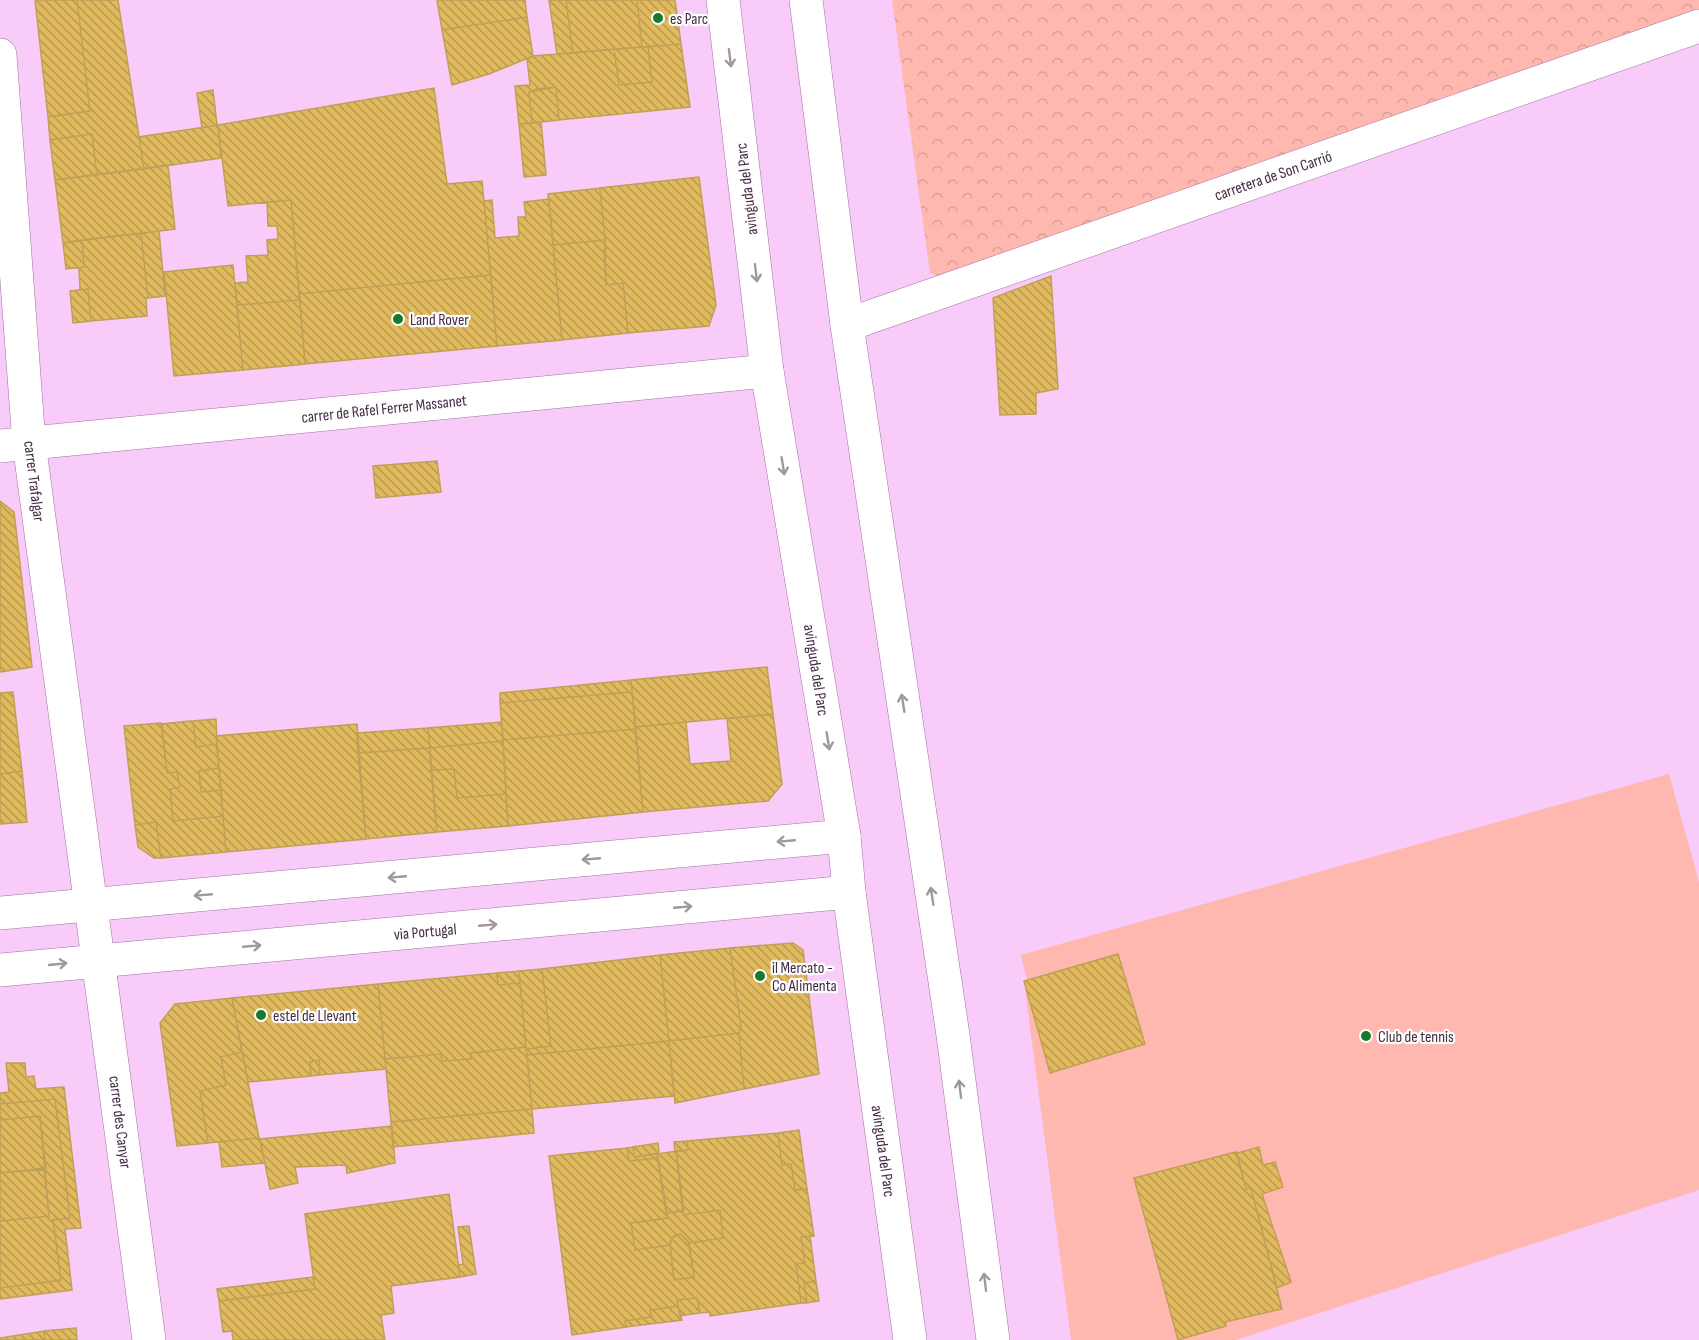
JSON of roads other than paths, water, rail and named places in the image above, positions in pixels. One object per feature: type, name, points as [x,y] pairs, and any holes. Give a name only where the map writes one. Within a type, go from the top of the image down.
[{"type":"street","name":"avinguda del Parc","points":[[723,0],[767,371],[844,836],[849,892],[910,1340]]},
{"type":"street","points":[[806,0],[847,325],[953,1035],[993,1340]]},
{"type":"street","name":"carretera de Son Carrió","points":[[847,325],[1699,26]]},
{"type":"street","name":"carrer Trafalgar","points":[[0,55],[15,445],[92,905]]},
{"type":"street","name":"carrer de Rafel Ferrer Massanet","points":[[15,445],[767,371]]},
{"type":"street","points":[[0,913],[844,836]]},
{"type":"street","name":"via Portugal","points":[[0,970],[849,892]]},
{"type":"street","name":"carrer des Canyar","points":[[92,905],[149,1340]]},
{"type":"place","name":"es Parc","points":[[658,18]]},
{"type":"place","name":"Land Rover","points":[[398,319]]},
{"type":"place","name":"il Mercato - Co Alimenta","points":[[760,976]]},
{"type":"place","name":"estel de Llevant","points":[[261,1015]]},
{"type":"place","name":"Club de tennis","points":[[1366,1036]]}]
